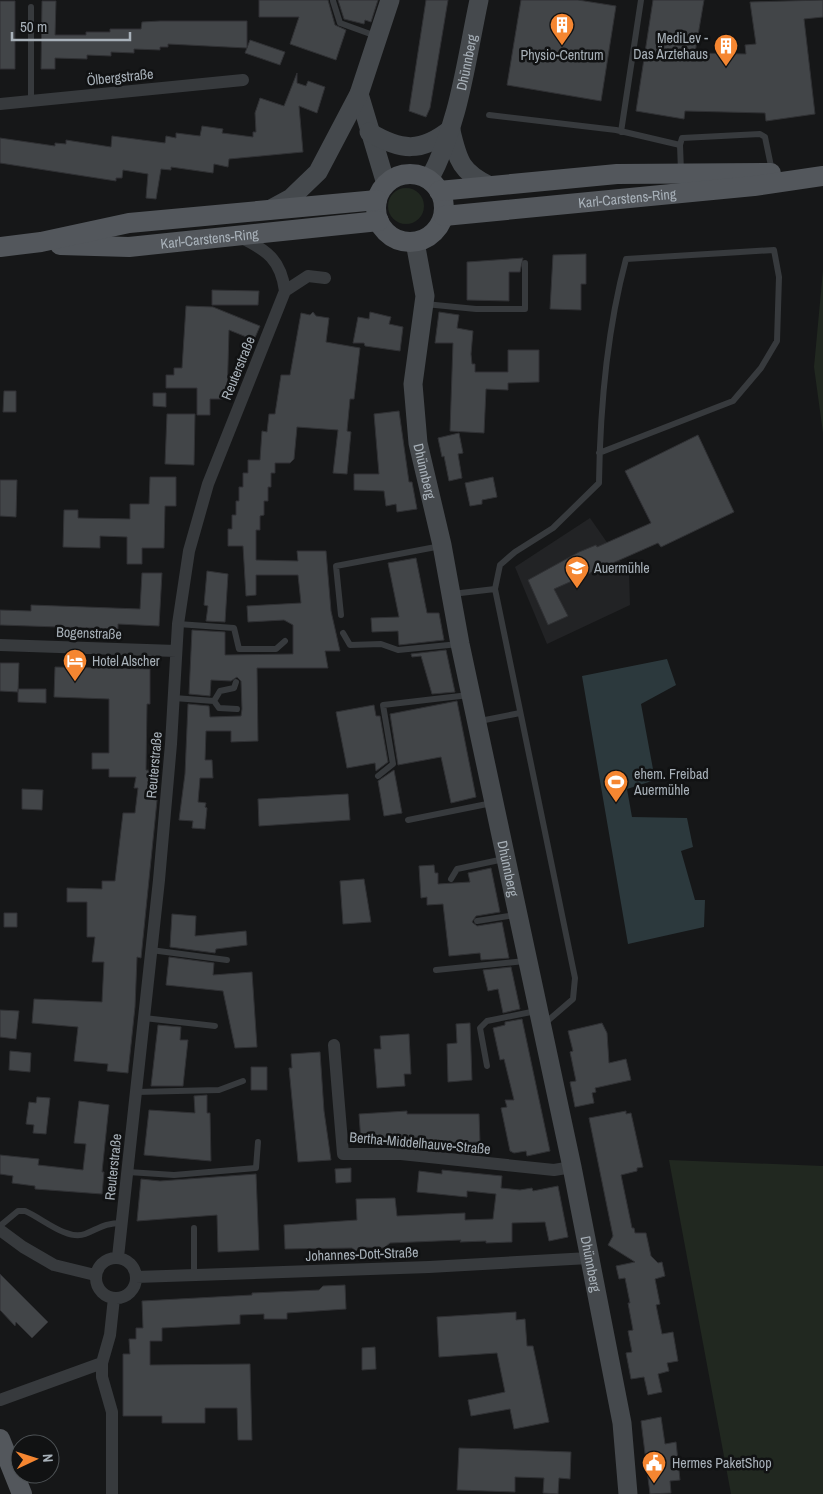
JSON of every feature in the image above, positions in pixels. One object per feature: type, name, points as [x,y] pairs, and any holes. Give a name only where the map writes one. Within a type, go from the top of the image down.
[{"type":"main road","name":"Karl-Carstens-Ring","points":[[434,186],[490,186],[617,174],[772,173],[816,176]]},
{"type":"main road","points":[[414,174],[434,186],[444,203],[444,216],[438,228],[428,238],[415,242],[400,241],[387,234],[379,221],[376,211],[382,192],[399,176],[414,174]]},
{"type":"main road","name":"Karl-Carstens-Ring","points":[[444,216],[754,186],[816,176]]},
{"type":"main road","name":"Karl-Carstens-Ring","points":[[0,247],[41,242],[129,224],[268,210],[382,192]]},
{"type":"main road","name":"Karl-Carstens-Ring","points":[[41,242],[74,246],[129,247],[240,237],[379,221]]},
{"type":"main road","points":[[0,1439],[22,1494]]},
{"type":"street","points":[[268,210],[291,198],[318,172],[359,94],[390,0]]},
{"type":"street","name":"Dhünnberg","points":[[434,186],[451,130],[479,0]]},
{"type":"street","name":"Ölbergstraße","points":[[0,104],[243,80]]},
{"type":"street","points":[[359,94],[382,192]]},
{"type":"street","points":[[369,132],[398,146],[412,147],[426,145],[451,130],[457,156],[463,169],[476,179],[490,186]]},
{"type":"street","points":[[240,237],[262,248],[270,255],[283,274],[285,290],[308,276],[325,278]]},
{"type":"street","name":"Dhünnberg","points":[[415,242],[424,304],[413,384],[418,443],[442,545],[460,644],[572,1167],[622,1423],[628,1494]]},
{"type":"street","name":"Reuterstraße","points":[[118,1257],[151,950],[174,698],[178,624],[189,551],[208,484],[285,290]]},
{"type":"street","name":"Bogenstraße","points":[[0,645],[176,651]]},
{"type":"street","name":"Bertha-Middelhauve-Straße","points":[[334,1045],[343,1154],[400,1154],[554,1170],[572,1167]]},
{"type":"street","points":[[0,1228],[23,1247],[54,1266],[95,1276]]},
{"type":"street","points":[[118,1257],[131,1264],[136,1277],[134,1287],[129,1293],[114,1298],[100,1290],[95,1276],[103,1262],[118,1257]]},
{"type":"street","name":"Johannes-Dott-Straße","points":[[136,1277],[429,1267],[589,1258]]},
{"type":"street","points":[[112,1494],[112,1412],[102,1378],[102,1363],[110,1335],[114,1298]]},
{"type":"street","points":[[0,1400],[102,1363]]},
{"type":"lane","points":[[621,132],[641,0]]},
{"type":"lane","points":[[333,1],[340,23],[378,37]]},
{"type":"lane","points":[[31,7],[31,102]]},
{"type":"lane","points":[[489,115],[621,132],[680,144]]},
{"type":"lane","points":[[681,173],[680,144],[682,138],[760,134],[765,137],[772,173]]},
{"type":"lane","points":[[487,1066],[480,1028],[487,1021],[539,1018],[573,999],[575,978],[495,589],[500,565],[515,552],[553,528],[599,483],[599,453],[606,375],[619,287],[626,259],[774,250],[779,277],[777,341],[761,368],[733,401],[599,453]]},
{"type":"lane","points":[[424,304],[476,310],[525,309],[525,264]]},
{"type":"lane","points":[[341,615],[336,566],[442,545]]},
{"type":"lane","points":[[451,594],[495,589]]},
{"type":"lane","points":[[178,624],[234,628],[240,650],[276,648],[285,641]]},
{"type":"lane","points":[[343,633],[350,645],[381,644],[398,650],[460,644]]},
{"type":"lane","points":[[214,701],[220,691],[234,688],[236,682]]},
{"type":"lane","points":[[378,776],[393,764],[383,706],[471,694]]},
{"type":"lane","points":[[174,698],[214,701]]},
{"type":"lane","points":[[214,701],[219,708],[236,709]]},
{"type":"lane","points":[[477,722],[520,713]]},
{"type":"lane","points":[[408,820],[494,803]]},
{"type":"lane","points":[[451,879],[457,869],[505,859]]},
{"type":"lane","points":[[477,921],[517,915]]},
{"type":"lane","points":[[151,950],[227,960]]},
{"type":"lane","points":[[436,970],[527,961]]},
{"type":"lane","points":[[144,1018],[215,1026]]},
{"type":"lane","points":[[136,1092],[219,1090],[243,1081]]},
{"type":"lane","points":[[128,1172],[174,1175],[256,1168],[258,1142]]},
{"type":"lane","points":[[0,1228],[13,1214],[25,1211],[74,1236],[85,1234],[107,1223],[122,1223]]},
{"type":"lane","points":[[194,1228],[194,1274]]},
{"type":"shaded area","points":[[406,188],[413,189],[419,193],[423,199],[423,213],[419,219],[413,223],[406,224],[399,223],[393,219],[389,213],[388,206],[389,199],[393,193],[399,189]]},
{"type":"shaded area","points":[[823,270],[823,433],[814,367]]},
{"type":"shaded area","name":"Auermühle","points":[[590,518],[629,574],[630,605],[547,644],[515,567]]},
{"type":"shaded area","name":"ehem. Freibad Auermühle","points":[[667,659],[676,685],[641,704],[655,780],[627,789],[632,817],[687,818],[693,847],[681,851],[695,900],[705,900],[704,927],[628,944],[582,676]]},
{"type":"shaded area","points":[[669,1160],[823,1166],[823,1494],[731,1494]]},
{"type":"building","points":[[259,0],[328,0],[335,25],[346,30],[336,60],[290,44],[299,17],[259,17]]},
{"type":"building","points":[[338,0],[378,0],[371,22],[365,20],[364,24],[344,19]]},
{"type":"building","points":[[426,0],[448,0],[430,108],[426,117],[409,111]]},
{"type":"building","name":"Physio-Centrum","points":[[521,0],[578,0],[616,6],[601,101],[507,85]]},
{"type":"building","name":"MediLev - Das Ärztehaus","points":[[653,0],[704,0],[695,53],[746,54],[745,45],[756,44],[750,2],[823,0],[823,17],[804,19],[815,114],[766,121],[765,113],[685,111],[684,119],[636,111]]},
{"type":"building","points":[[0,1],[15,1],[15,69],[0,69]]},
{"type":"building","points":[[42,1],[56,1],[55,35],[86,35],[86,32],[110,32],[110,29],[141,29],[142,22],[247,21],[247,48],[168,44],[168,47],[160,47],[160,50],[134,49],[134,53],[111,52],[111,56],[87,55],[87,59],[55,58],[55,69],[41,69]]},
{"type":"building","points":[[250,40],[285,52],[280,65],[245,53]]},
{"type":"building","points":[[297,73],[297,83],[306,86],[308,81],[325,87],[317,113],[299,106],[303,152],[229,159],[228,167],[214,164],[213,173],[171,167],[171,170],[161,169],[156,199],[146,198],[148,174],[123,170],[122,178],[116,178],[116,181],[0,163],[0,138],[55,146],[55,143],[66,144],[66,140],[111,147],[112,136],[165,143],[166,136],[176,138],[176,133],[200,136],[202,126],[223,129],[222,133],[253,137],[253,132],[256,132],[255,113],[260,98],[284,106]]},
{"type":"building","points":[[586,254],[586,284],[581,284],[581,310],[550,309],[553,255]]},
{"type":"building","points":[[523,258],[520,272],[509,272],[509,301],[467,300],[467,262]]},
{"type":"building","points":[[212,290],[259,291],[258,305],[212,305]]},
{"type":"building","points":[[186,306],[213,307],[260,326],[254,340],[229,330],[227,399],[210,399],[210,415],[197,415],[197,388],[166,388],[166,375],[174,375],[174,368],[182,368]]},
{"type":"building","points":[[313,312],[316,316],[329,318],[326,342],[360,348],[354,399],[350,399],[347,431],[351,432],[347,474],[333,473],[338,430],[297,427],[294,459],[290,463],[275,463],[275,473],[271,473],[268,501],[264,501],[264,515],[260,516],[260,530],[256,530],[256,560],[298,561],[297,551],[326,551],[331,611],[340,651],[325,651],[328,668],[257,668],[258,741],[231,742],[231,731],[206,731],[205,760],[212,760],[213,778],[200,778],[198,802],[206,803],[205,829],[192,828],[193,821],[179,820],[185,774],[188,704],[209,706],[210,717],[241,716],[242,709],[241,681],[237,677],[231,681],[211,680],[210,696],[189,694],[192,630],[225,632],[225,655],[293,654],[293,625],[284,620],[248,622],[247,606],[301,603],[298,575],[256,575],[256,595],[246,596],[243,546],[228,546],[228,529],[232,529],[232,515],[236,515],[239,487],[243,487],[243,473],[248,473],[248,460],[260,460],[262,431],[267,432],[269,414],[275,414],[281,375],[290,375],[301,313],[310,315]]},
{"type":"building","points":[[370,312],[391,317],[389,324],[403,327],[400,351],[365,346],[364,343],[353,343],[358,317],[369,319]]},
{"type":"building","points":[[439,312],[459,315],[457,328],[473,331],[471,354],[472,364],[475,364],[475,372],[508,372],[508,350],[539,350],[539,382],[508,383],[508,390],[486,389],[484,433],[450,431],[453,343],[435,343]]},
{"type":"building","points":[[4,391],[16,391],[16,412],[3,412]]},
{"type":"building","points":[[153,393],[166,393],[166,407],[153,406]]},
{"type":"building","points":[[399,411],[409,482],[412,482],[417,509],[397,512],[396,504],[386,506],[384,491],[354,490],[354,474],[379,474],[374,414]]},
{"type":"building","points":[[167,414],[195,414],[194,465],[165,464]]},
{"type":"building","points":[[459,433],[463,453],[458,454],[462,478],[449,481],[438,438]]},
{"type":"building","points":[[698,435],[734,512],[661,547],[658,543],[554,589],[568,616],[548,625],[528,580],[579,552],[596,545],[597,547],[651,523],[625,471]]},
{"type":"building","points":[[150,477],[176,477],[176,506],[165,506],[164,548],[142,548],[142,564],[127,564],[127,537],[100,536],[100,548],[63,547],[64,510],[78,510],[78,518],[130,519],[130,504],[149,504]]},
{"type":"building","points":[[493,477],[497,497],[482,500],[482,504],[470,506],[465,483]]},
{"type":"building","points":[[0,480],[17,480],[16,517],[0,516]]},
{"type":"building","points":[[416,558],[427,613],[439,613],[444,640],[399,645],[398,631],[372,632],[371,618],[399,617],[388,563]]},
{"type":"building","points":[[207,571],[228,574],[225,622],[206,621],[208,606],[204,605]]},
{"type":"building","points":[[142,573],[162,573],[159,626],[118,624],[118,629],[0,625],[0,610],[31,611],[31,605],[140,609]]},
{"type":"building","points":[[446,650],[455,692],[432,694],[421,656],[412,657],[411,654]]},
{"type":"building","points":[[0,663],[19,663],[18,692],[0,691]]},
{"type":"building","points":[[55,667],[150,669],[150,704],[147,704],[146,770],[160,771],[141,958],[137,957],[135,1007],[128,1073],[107,1071],[108,1064],[74,1061],[78,1027],[32,1023],[34,999],[102,1002],[104,962],[92,962],[95,937],[87,937],[87,902],[67,902],[67,888],[102,889],[102,881],[115,881],[123,813],[135,813],[138,788],[134,788],[136,777],[109,777],[109,769],[92,769],[92,753],[109,753],[109,699],[54,697]]},
{"type":"building","points":[[18,689],[46,689],[46,703],[18,702]]},
{"type":"building","points":[[457,701],[476,797],[451,803],[441,757],[398,765],[390,714]]},
{"type":"building","points":[[374,705],[376,716],[380,716],[388,762],[376,771],[375,763],[347,768],[336,712]]},
{"type":"building","points":[[394,770],[402,813],[384,816],[378,781]]},
{"type":"building","points":[[22,789],[43,790],[42,810],[22,809]]},
{"type":"building","points":[[348,794],[350,820],[259,826],[258,799]]},
{"type":"building","points":[[434,865],[435,873],[438,873],[438,884],[470,882],[468,873],[491,868],[500,912],[476,916],[472,922],[477,926],[502,922],[509,958],[481,960],[480,953],[449,956],[443,904],[427,905],[427,897],[421,898],[419,866]]},
{"type":"building","points":[[364,879],[371,922],[343,924],[340,881]]},
{"type":"building","points":[[4,913],[17,913],[17,927],[4,927]]},
{"type":"building","points":[[172,914],[196,916],[195,936],[246,931],[247,945],[216,949],[215,953],[170,947]]},
{"type":"building","points":[[169,957],[214,963],[213,975],[252,972],[257,1047],[235,1048],[223,991],[166,985]]},
{"type":"building","points":[[511,967],[520,1009],[503,1013],[498,989],[488,991],[483,970]]},
{"type":"building","points":[[0,1010],[19,1011],[16,1039],[0,1037]]},
{"type":"building","points":[[522,1019],[550,1151],[527,1156],[526,1151],[514,1153],[510,1151],[501,1108],[507,1107],[505,1100],[514,1100],[504,1059],[500,1060],[493,1028],[505,1025],[505,1022]]},
{"type":"building","points":[[470,1023],[472,1080],[448,1082],[447,1044],[457,1043],[456,1024]]},
{"type":"building","points":[[602,1023],[607,1033],[609,1063],[626,1059],[631,1080],[595,1088],[596,1092],[592,1093],[594,1103],[575,1107],[570,1082],[576,1081],[570,1052],[573,1051],[568,1031]]},
{"type":"building","points":[[158,1025],[181,1027],[180,1040],[188,1040],[183,1086],[151,1086]]},
{"type":"building","points":[[409,1034],[411,1074],[404,1074],[405,1086],[377,1088],[374,1049],[381,1049],[380,1036]]},
{"type":"building","points":[[10,1051],[31,1053],[30,1072],[9,1070]]},
{"type":"building","points":[[320,1052],[324,1111],[331,1160],[298,1162],[289,1068],[292,1068],[291,1054]]},
{"type":"building","points":[[251,1067],[267,1067],[267,1090],[251,1090]]},
{"type":"building","points":[[207,1095],[207,1113],[210,1113],[211,1161],[144,1155],[149,1110],[195,1113],[194,1096]]},
{"type":"building","points":[[37,1097],[50,1098],[46,1134],[33,1133],[34,1125],[26,1124],[29,1102],[36,1103]]},
{"type":"building","points":[[79,1101],[109,1105],[102,1172],[104,1172],[102,1194],[35,1189],[35,1186],[12,1183],[13,1176],[0,1174],[0,1155],[39,1159],[38,1165],[83,1170],[86,1144],[74,1143]]},
{"type":"building","points":[[407,1111],[407,1114],[479,1114],[480,1142],[433,1143],[433,1140],[408,1142],[408,1139],[361,1142],[359,1114]]},
{"type":"building","points":[[626,1111],[626,1114],[631,1113],[643,1167],[637,1168],[637,1171],[621,1175],[632,1228],[634,1228],[635,1233],[646,1233],[651,1256],[658,1263],[662,1262],[665,1276],[655,1279],[660,1304],[656,1305],[662,1334],[673,1332],[678,1361],[667,1363],[669,1371],[658,1374],[662,1392],[648,1395],[644,1377],[631,1379],[626,1353],[632,1352],[628,1331],[633,1330],[628,1303],[630,1303],[625,1278],[619,1279],[616,1266],[635,1262],[608,1245],[613,1236],[589,1118]]},
{"type":"building","points":[[351,1168],[351,1182],[336,1183],[335,1169]]},
{"type":"building","points":[[442,1170],[502,1176],[501,1188],[520,1190],[532,1188],[533,1191],[558,1186],[568,1237],[549,1241],[545,1222],[512,1223],[512,1242],[460,1242],[461,1240],[390,1243],[384,1248],[360,1247],[356,1251],[352,1248],[285,1249],[284,1225],[357,1220],[356,1199],[395,1198],[397,1216],[465,1213],[465,1220],[493,1219],[496,1194],[467,1191],[467,1197],[417,1192],[419,1171],[442,1174]]},
{"type":"building","points":[[256,1174],[259,1250],[218,1252],[217,1215],[137,1221],[141,1179],[160,1181]]},
{"type":"building","points":[[0,1274],[48,1322],[32,1338],[16,1322],[15,1326],[0,1310]]},
{"type":"building","points":[[345,1285],[346,1309],[287,1313],[287,1319],[264,1319],[264,1314],[240,1315],[240,1324],[162,1328],[162,1341],[150,1341],[150,1365],[250,1364],[252,1440],[238,1440],[237,1408],[205,1408],[205,1423],[162,1423],[162,1416],[123,1416],[123,1354],[130,1354],[129,1339],[136,1339],[136,1328],[143,1328],[142,1301],[319,1290],[323,1286]]},
{"type":"building","points":[[516,1312],[516,1320],[525,1319],[527,1346],[533,1346],[549,1422],[514,1429],[510,1409],[471,1416],[468,1400],[505,1392],[497,1353],[439,1357],[437,1317]]},
{"type":"building","points":[[375,1347],[376,1369],[362,1370],[362,1348]]},
{"type":"building","points":[[661,1417],[665,1444],[676,1442],[680,1480],[670,1481],[671,1493],[650,1494],[641,1421]]},
{"type":"building","points":[[459,1448],[571,1452],[570,1479],[559,1478],[558,1494],[543,1493],[544,1478],[515,1477],[515,1492],[457,1490]]},
{"type":"place","name":"Physio-Centrum","points":[[562,46]]},
{"type":"place","name":"MediLev - Das Ärztehaus","points":[[726,67]]},
{"type":"place","name":"Auermühle","points":[[577,589]]},
{"type":"place","name":"Hotel Alscher","points":[[75,682]]},
{"type":"place","name":"ehem. Freibad Auermühle","points":[[616,803]]},
{"type":"place","name":"Hermes PaketShop","points":[[654,1484]]}]
